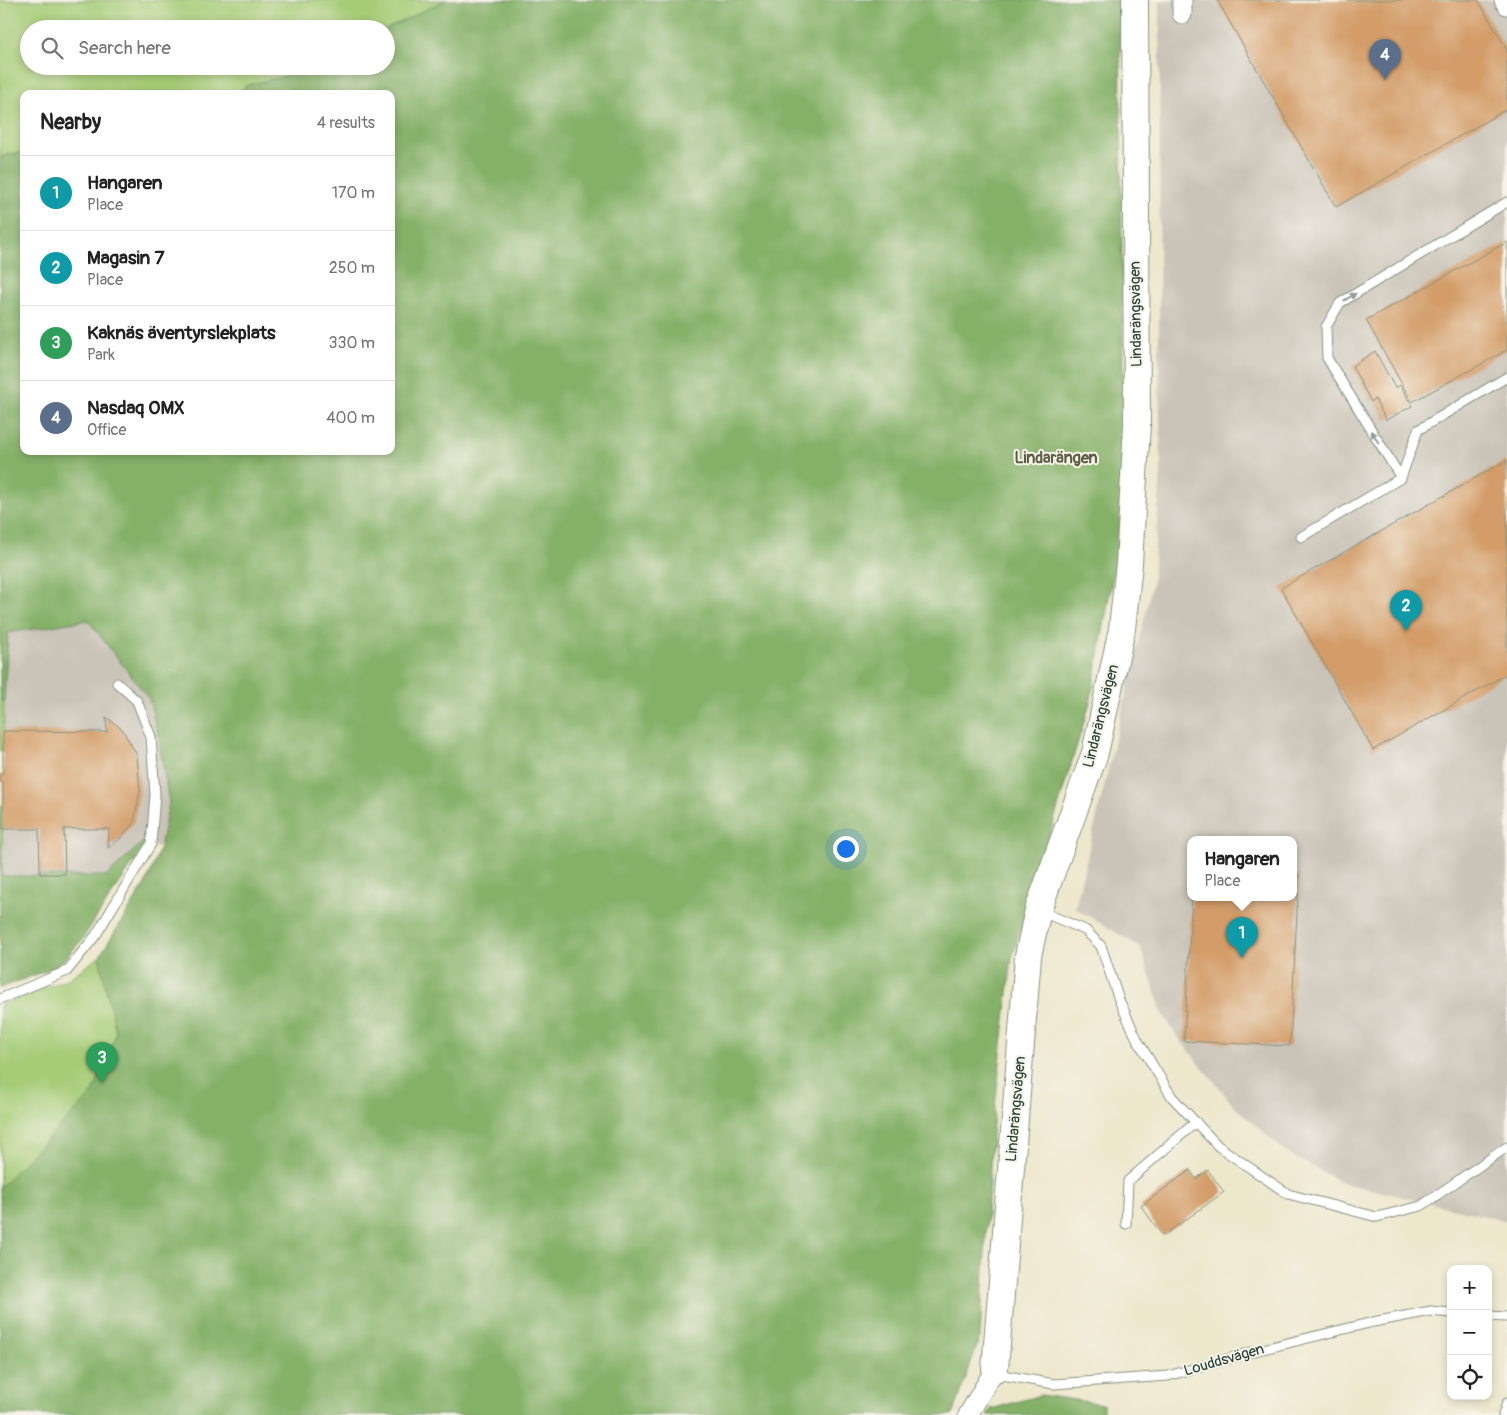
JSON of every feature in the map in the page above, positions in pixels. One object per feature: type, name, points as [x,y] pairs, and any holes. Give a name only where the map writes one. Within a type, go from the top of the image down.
[{"type":"street","name":"Lindarängsvägen","points":[[968,1415],[996,1369],[1028,956],[1038,910],[1095,753],[1122,629],[1129,564],[1137,425],[1135,0]]},
{"type":"street","points":[[1504,0],[1507,5]]},
{"type":"lane","points":[[1401,478],[1327,358],[1326,327],[1340,303],[1507,204]]},
{"type":"lane","points":[[1301,537],[1401,478],[1418,430],[1507,377]]},
{"type":"lane","points":[[0,999],[67,971],[96,935],[151,844],[155,795],[151,737],[137,702],[117,683]]},
{"type":"lane","points":[[1038,910],[1085,930],[1101,946],[1119,1000],[1138,1041],[1172,1096],[1218,1146],[1288,1194],[1377,1217],[1421,1206],[1507,1147]]},
{"type":"lane","points":[[1126,1224],[1128,1181],[1196,1122]]},
{"type":"lane","name":"Louddsvägen","points":[[996,1369],[1008,1376],[1054,1384],[1168,1376],[1255,1351],[1373,1322],[1431,1311],[1447,1313]]},
{"type":"lane","points":[[1492,1316],[1507,1317]]},
{"type":"lane","points":[[1502,1415],[1507,1404]]},
{"type":"shaded area","points":[[1160,0],[1507,0],[1507,1221],[1343,1183],[1287,1153],[1236,1108],[1177,1036],[1162,1012],[1140,947],[1075,908],[1152,586],[1161,472],[1159,363]]},
{"type":"shaded area","points":[[88,620],[149,699],[158,734],[169,803],[160,848],[144,841],[107,876],[2,876],[3,731],[8,633]]},
{"type":"green space","points":[[0,0],[446,0],[395,25],[395,20],[20,20],[20,75],[287,75],[245,86],[244,90],[20,90],[20,153],[2,156],[0,159]]},
{"type":"green space","points":[[446,0],[1120,0],[1124,513],[1091,699],[1012,958],[992,1133],[980,1337],[953,1415],[0,1415],[0,1187],[93,1093],[116,1033],[99,957],[147,881],[160,848],[169,803],[158,734],[149,699],[88,620],[8,633],[4,701],[0,701],[0,160],[2,156],[20,153],[20,455],[395,455],[395,90],[244,90],[244,86],[287,75],[395,75],[395,25]]},
{"type":"green space","points":[[0,701],[4,701],[3,750],[0,751]]},
{"type":"green space","points":[[0,806],[3,807],[2,857],[0,857]]},
{"type":"green space","points":[[144,841],[147,842],[81,941],[63,961],[48,970],[0,988],[0,857],[2,857],[2,876],[107,876]]},
{"type":"green space","points":[[99,957],[150,1070],[0,1187],[0,1005],[68,979]]},
{"type":"green space","points":[[1041,1395],[1103,1404],[1103,1415],[987,1415],[991,1409]]},
{"type":"building","points":[[1217,0],[1478,0],[1507,50],[1507,109],[1336,207]]},
{"type":"building","points":[[1507,242],[1507,350],[1412,402],[1366,320]]},
{"type":"building","points":[[1375,351],[1395,388],[1400,385],[1412,406],[1386,420],[1375,399],[1371,402],[1352,366]]},
{"type":"building","points":[[1507,460],[1507,674],[1373,750],[1281,588]]},
{"type":"building","points":[[106,717],[122,729],[137,755],[140,791],[134,822],[121,838],[108,848],[109,829],[64,829],[65,874],[40,874],[39,829],[3,829],[3,782],[0,782],[0,774],[3,774],[3,731],[107,732]]},
{"type":"building","points":[[1297,875],[1299,875],[1290,1046],[1184,1041],[1192,901],[1297,901]]},
{"type":"building","points":[[1190,1170],[1196,1179],[1208,1170],[1224,1192],[1163,1236],[1141,1206]]},
{"type":"place","name":"Nasdaq OMX","points":[[1385,80]]},
{"type":"place","name":"Magasin 7","points":[[1406,631]]},
{"type":"place","name":"Hangaren","points":[[1242,958]]},
{"type":"place","name":"Kaknäs äventyrslekplats","points":[[102,1083]]},
{"type":"district","name":"Lindarängen","points":[[1056,458]]}]
